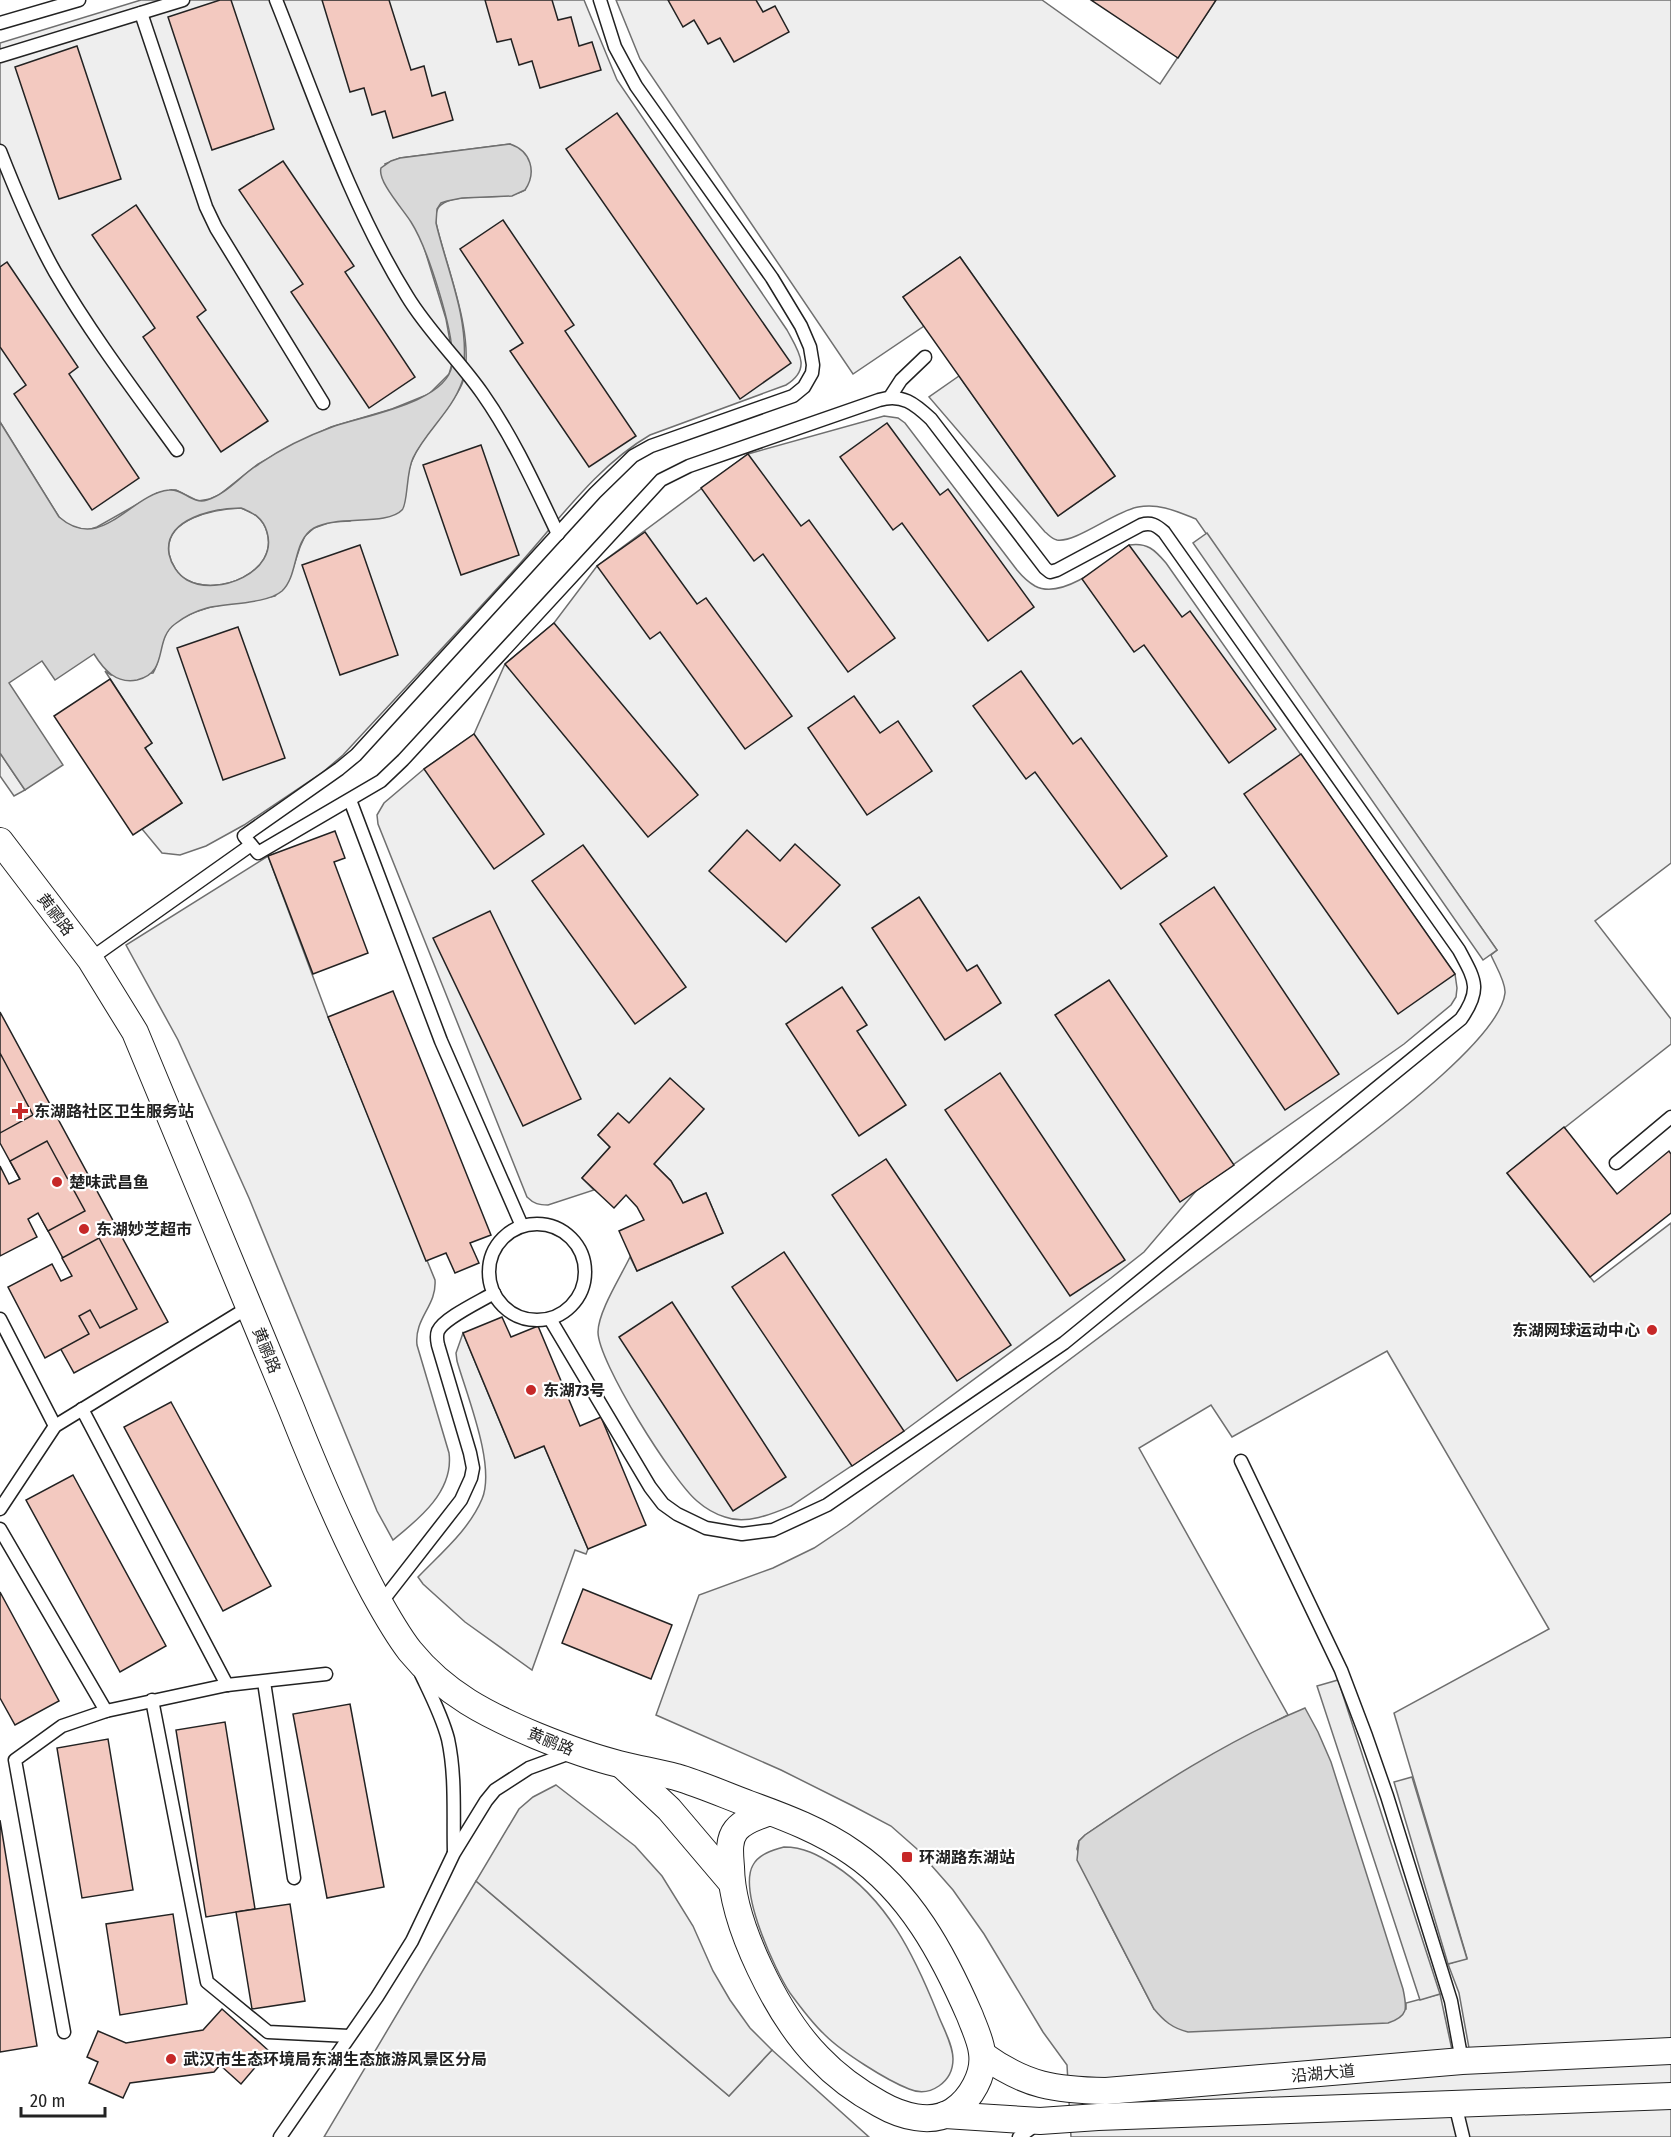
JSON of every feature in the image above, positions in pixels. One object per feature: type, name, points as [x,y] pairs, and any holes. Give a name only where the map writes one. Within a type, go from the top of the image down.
[{"type":"street","name":"黄鹂路","points":[[0,841],[90,959],[135,1032],[332,1508],[380,1604],[411,1652],[444,1685],[467,1702],[526,1731],[575,1751],[677,1778],[770,1812],[797,1823],[855,1854],[889,1882],[919,1919],[950,1974],[973,2024],[983,2055]]},
{"type":"street","points":[[621,1765],[669,1809],[731,1882]]},
{"type":"street","points":[[770,1812],[745,1822],[736,1830],[730,1845],[731,1882],[741,1918],[766,1979],[779,2005],[798,2033],[818,2057],[838,2075],[868,2098],[892,2111],[920,2117],[945,2115],[1040,2121],[1065,2118],[1671,2096]]},
{"type":"street","name":"沿湖大道","points":[[983,2055],[1005,2071],[1035,2084],[1089,2091],[1176,2086],[1462,2061],[1671,2051]]},
{"type":"street","points":[[945,2115],[956,2110],[976,2085],[983,2055]]},
{"type":"lane","points":[[0,23],[79,0]]},
{"type":"lane","points":[[0,57],[183,0]]},
{"type":"lane","points":[[276,0],[355,200],[408,297],[464,368],[510,436],[558,534]]},
{"type":"lane","points":[[550,1319],[650,1487],[663,1504],[677,1514],[706,1528],[742,1534],[772,1530],[827,1506],[1064,1343],[1461,1018],[1473,1001],[1474,984],[1471,972],[1459,950],[1164,532],[1148,523],[1050,572],[931,419],[911,402],[902,398],[890,397],[689,466],[661,480],[403,760],[381,781],[258,853],[244,836],[356,755],[610,477],[633,456],[651,446],[793,396],[804,387],[812,373],[813,356],[807,338],[772,278],[624,66],[615,47],[600,0]]},
{"type":"lane","points":[[141,13],[206,207],[216,228],[323,403]]},
{"type":"lane","points":[[0,151],[18,198],[54,270],[94,333],[177,450]]},
{"type":"lane","points":[[890,397],[901,380],[925,357]]},
{"type":"lane","points":[[350,800],[441,1041],[522,1226]]},
{"type":"lane","points":[[90,959],[251,845]]},
{"type":"lane","points":[[1616,1163],[1671,1117]]},
{"type":"lane","points":[[537,1224],[566,1233],[583,1258],[585,1274],[582,1288],[575,1302],[564,1312],[550,1319],[534,1320],[518,1316],[504,1307],[494,1293],[489,1278],[490,1261],[496,1246],[507,1234],[522,1226],[537,1224]]},
{"type":"lane","points":[[380,1604],[461,1500],[469,1484],[473,1468],[470,1453],[437,1335],[446,1322],[494,1293]]},
{"type":"lane","points":[[0,1509],[55,1426],[249,1306]]},
{"type":"lane","points":[[0,1319],[55,1426]]},
{"type":"lane","points":[[82,1409],[227,1685]]},
{"type":"lane","points":[[1241,1461],[1341,1670],[1366,1736],[1451,2001],[1462,2061]]},
{"type":"lane","points":[[0,1529],[106,1711]]},
{"type":"lane","points":[[411,1652],[439,1712],[447,1738],[454,1793],[454,1853]]},
{"type":"lane","points":[[64,2032],[15,1760],[62,1726],[106,1711],[227,1685],[326,1674]]},
{"type":"lane","points":[[264,1682],[294,1878]]},
{"type":"lane","points":[[152,1700],[207,1982],[268,2032],[349,2036]]},
{"type":"lane","points":[[280,2137],[377,1997],[412,1941],[454,1853],[470,1824],[495,1790],[529,1768],[575,1751]]},
{"type":"lane","points":[[1455,2104],[1463,2137]]},
{"type":"lane","points":[[1018,2137],[1040,2121]]},
{"type":"shaded area","points":[[141,0],[584,0],[617,80],[787,330],[801,360],[799,373],[786,385],[650,435],[630,448],[577,497],[514,570],[343,755],[323,772],[244,825],[206,846],[180,855],[162,853],[142,829],[182,803],[145,748],[152,743],[105,671],[111,675],[153,673],[166,634],[178,621],[190,614],[218,605],[275,596],[289,580],[305,536],[314,528],[331,522],[350,521],[406,489],[411,463],[416,452],[460,389],[466,363],[463,323],[436,223],[437,211],[448,201],[504,196],[525,190],[510,144],[400,158],[385,164],[423,244],[446,319],[452,364],[449,374],[429,394],[392,409],[331,427],[288,447],[258,464],[219,495],[210,499],[198,501],[176,490],[157,493],[97,527],[88,530],[68,525],[59,517],[0,422],[0,43]]},
{"type":"shaded area","points":[[616,0],[1042,0],[1160,84],[1216,0],[1671,0],[1671,863],[1595,921],[1671,1019],[1671,1044],[1507,1173],[1594,1282],[1671,1223],[1671,2137],[1071,2137],[1067,2065],[1043,2032],[984,1934],[953,1890],[917,1849],[891,1826],[853,1806],[781,1770],[656,1715],[699,1595],[773,1568],[814,1548],[847,1526],[1339,1158],[1407,1105],[1460,1058],[1498,1012],[1505,989],[1491,955],[1497,950],[1196,519],[1160,507],[1138,507],[1118,514],[1074,537],[1065,540],[1054,539],[1045,532],[929,397],[959,376],[1058,516],[1115,476],[960,257],[903,297],[924,326],[853,374],[640,59]],"holes":[[[1387,1351],[1549,1629],[1394,1713],[1467,1958],[1448,1964],[1459,1993],[1469,2048],[1452,2050],[1440,1994],[1406,2003],[1406,2009],[1154,2009],[1100,1905],[1077,1849],[1079,1841],[1159,1787],[1288,1715],[1139,1448],[1211,1405],[1232,1437]]]},
{"type":"shaded area","points":[[510,144],[523,152],[531,169],[529,183],[525,190],[512,196],[462,198],[441,203],[437,209],[436,223],[456,293],[463,328],[464,376],[452,402],[413,458],[404,507],[395,515],[385,518],[335,522],[314,528],[302,541],[291,576],[282,591],[257,601],[207,608],[182,619],[168,631],[158,663],[147,676],[130,681],[117,678],[106,670],[94,654],[55,680],[42,661],[9,683],[63,765],[25,790],[0,753],[0,422],[59,517],[74,527],[89,529],[102,526],[141,501],[169,490],[179,491],[192,499],[207,500],[294,443],[332,427],[401,406],[435,389],[447,378],[452,365],[450,334],[432,270],[418,234],[381,174],[381,168],[400,158]],"holes":[[[241,508],[254,514],[265,527],[268,546],[264,559],[255,569],[229,583],[214,585],[187,580],[173,565],[169,554],[169,542],[174,532],[193,517],[218,510]]]},
{"type":"shaded area","points":[[884,416],[898,418],[905,423],[1017,570],[1035,586],[1046,589],[1072,584],[1129,545],[1146,546],[1158,554],[1455,974],[1456,997],[1451,1005],[1404,1044],[1196,1191],[1144,1252],[904,1431],[791,1506],[759,1518],[733,1519],[710,1511],[700,1504],[671,1470],[623,1393],[601,1347],[598,1332],[606,1304],[630,1257],[637,1271],[723,1233],[706,1193],[683,1203],[671,1181],[654,1164],[703,1109],[629,1123],[618,1114],[598,1135],[610,1147],[582,1178],[594,1190],[548,1205],[537,1204],[527,1197],[378,824],[377,815],[384,803],[424,769],[474,734],[505,664],[554,623],[597,566],[748,454]]},
{"type":"shaded area","points":[[241,508],[257,517],[265,527],[268,546],[264,559],[255,569],[229,583],[200,584],[184,578],[175,569],[169,554],[169,542],[174,532],[193,518]]},
{"type":"shaded area","points":[[1207,533],[1497,950],[1483,960],[1193,543]]},
{"type":"shaded area","points":[[0,753],[25,790],[14,796],[0,776]]},
{"type":"shaded area","points":[[268,856],[328,1017],[435,1280],[433,1297],[419,1327],[417,1345],[449,1453],[449,1467],[446,1480],[433,1503],[393,1540],[377,1511],[249,1198],[178,1040],[126,945]]},
{"type":"shaded area","points":[[463,1333],[515,1458],[544,1446],[588,1549],[586,1554],[575,1550],[532,1670],[465,1622],[418,1577],[454,1541],[470,1521],[482,1499],[485,1485],[483,1450],[457,1361],[456,1353]]},
{"type":"shaded area","points":[[1338,1680],[1440,1994],[1420,2000],[1317,1686]]},
{"type":"shaded area","points":[[1305,1708],[1331,1762],[1403,1989],[1405,2010],[1400,2017],[1388,2023],[1188,2032],[1177,2028],[1154,2009],[1077,1860],[1079,1841],[1111,1817],[1192,1766],[1248,1735]]},
{"type":"shaded area","points":[[1412,1777],[1467,1959],[1448,1964],[1394,1782]]},
{"type":"shaded area","points":[[556,1785],[635,1846],[662,1876],[693,1926],[713,1971],[730,2000],[750,2028],[772,2050],[729,2096],[476,1881],[519,1809],[533,1797]]},
{"type":"shaded area","points":[[784,1847],[804,1850],[834,1865],[869,1894],[897,1930],[919,1970],[951,2047],[952,2067],[945,2081],[939,2086],[925,2091],[909,2089],[865,2065],[825,2035],[790,1993],[760,1930],[750,1893],[753,1865],[763,1855]]},
{"type":"shaded area","points":[[476,1881],[729,2096],[772,2050],[869,2137],[324,2137]]},
{"type":"building","points":[[220,0],[231,0],[274,129],[212,150],[168,17]]},
{"type":"building","points":[[322,0],[389,0],[411,70],[424,66],[432,96],[445,92],[453,120],[393,138],[385,111],[372,115],[364,88],[350,92]]},
{"type":"building","points":[[485,0],[552,0],[558,20],[571,17],[579,46],[592,42],[601,70],[540,88],[532,61],[519,65],[511,39],[497,42]]},
{"type":"building","points":[[668,0],[756,0],[763,12],[775,6],[789,32],[734,62],[720,38],[708,44],[694,20],[683,27]]},
{"type":"building","points":[[1091,0],[1216,0],[1178,58]]},
{"type":"building","points":[[77,46],[121,179],[59,199],[15,67]]},
{"type":"building","points":[[617,113],[791,363],[740,399],[566,149]]},
{"type":"building","points":[[283,161],[354,266],[345,272],[415,377],[369,408],[291,292],[303,284],[239,190]]},
{"type":"building","points":[[136,205],[206,310],[197,317],[268,421],[221,452],[143,337],[155,328],[92,235]]},
{"type":"building","points":[[503,220],[574,325],[565,331],[636,436],[589,467],[510,351],[523,343],[460,249]]},
{"type":"building","points":[[960,257],[1115,476],[1058,516],[903,297]]},
{"type":"building","points":[[7,262],[78,367],[69,374],[139,478],[92,510],[14,394],[26,385],[0,347],[0,267]]},
{"type":"building","points":[[887,423],[940,495],[948,489],[1034,607],[988,641],[902,523],[893,530],[840,457]]},
{"type":"building","points":[[481,445],[519,555],[461,575],[423,465]]},
{"type":"building","points":[[748,454],[801,526],[809,520],[895,638],[848,672],[763,554],[754,561],[701,488]]},
{"type":"building","points":[[645,532],[697,604],[706,598],[792,716],[745,749],[660,632],[650,639],[597,566]]},
{"type":"building","points":[[360,545],[398,655],[340,675],[302,565]]},
{"type":"building","points":[[1129,545],[1182,617],[1190,611],[1276,729],[1229,763],[1144,645],[1134,652],[1082,579]]},
{"type":"building","points":[[554,623],[698,795],[648,837],[505,664]]},
{"type":"building","points":[[238,627],[285,758],[223,780],[177,648]]},
{"type":"building","points":[[1021,671],[1073,744],[1081,738],[1167,856],[1121,889],[1035,772],[1026,779],[973,706]]},
{"type":"building","points":[[110,679],[152,743],[145,748],[182,803],[133,835],[54,716]]},
{"type":"building","points":[[854,696],[880,733],[898,721],[932,771],[867,815],[808,728]]},
{"type":"building","points":[[474,734],[544,834],[494,869],[424,769]]},
{"type":"building","points":[[1301,754],[1455,974],[1398,1014],[1244,794]]},
{"type":"building","points":[[747,830],[780,861],[795,844],[840,885],[786,942],[709,871]]},
{"type":"building","points":[[335,831],[345,858],[334,862],[368,953],[313,974],[268,856]]},
{"type":"building","points":[[583,845],[686,987],[635,1024],[532,881]]},
{"type":"building","points":[[1214,887],[1339,1074],[1285,1110],[1160,924]]},
{"type":"building","points":[[919,897],[967,971],[977,965],[1001,1003],[945,1040],[872,928]]},
{"type":"building","points":[[490,911],[581,1099],[523,1126],[433,938]]},
{"type":"building","points":[[1109,980],[1234,1165],[1180,1202],[1055,1015]]},
{"type":"building","points":[[842,987],[867,1025],[857,1031],[906,1105],[859,1136],[786,1024]]},
{"type":"building","points":[[393,991],[491,1235],[470,1243],[479,1263],[455,1273],[446,1253],[426,1261],[328,1017]]},
{"type":"building","points":[[0,1012],[168,1322],[74,1373],[48,1326],[88,1304],[0,1143]]},
{"type":"building","points":[[0,1053],[33,1115],[0,1133]]},
{"type":"building","points":[[1000,1073],[1125,1260],[1070,1296],[945,1110]]},
{"type":"building","points":[[670,1078],[704,1109],[654,1164],[671,1181],[683,1203],[706,1193],[723,1233],[637,1271],[619,1231],[644,1220],[637,1207],[626,1195],[614,1208],[582,1178],[610,1147],[598,1135],[618,1113],[629,1123]]},
{"type":"building","points":[[1564,1127],[1617,1194],[1669,1151],[1671,1154],[1671,1213],[1590,1277],[1507,1173]]},
{"type":"building","points":[[47,1141],[85,1211],[48,1231],[38,1213],[28,1219],[37,1237],[0,1256],[0,1166],[9,1184],[20,1179],[10,1161]]},
{"type":"building","points":[[886,1159],[1011,1345],[957,1381],[832,1195]]},
{"type":"building","points":[[99,1238],[137,1309],[100,1328],[90,1310],[79,1316],[89,1334],[45,1358],[8,1287],[52,1264],[61,1281],[72,1276],[62,1258]]},
{"type":"building","points":[[784,1252],[904,1431],[852,1466],[732,1287]]},
{"type":"building","points":[[672,1302],[786,1477],[733,1511],[619,1337]]},
{"type":"building","points":[[502,1317],[511,1337],[538,1326],[580,1426],[601,1417],[646,1525],[588,1549],[544,1446],[515,1458],[463,1333]]},
{"type":"building","points":[[171,1402],[271,1586],[223,1611],[124,1427]]},
{"type":"building","points":[[73,1475],[166,1646],[120,1672],[26,1500]]},
{"type":"building","points":[[583,1589],[672,1625],[651,1679],[562,1643]]},
{"type":"building","points":[[0,1592],[59,1701],[15,1725],[0,1698]]},
{"type":"building","points":[[350,1704],[384,1887],[327,1898],[293,1714]]},
{"type":"building","points":[[225,1722],[255,1909],[206,1917],[176,1730]]},
{"type":"building","points":[[108,1739],[133,1890],[82,1898],[57,1748]]},
{"type":"building","points":[[0,1820],[37,2046],[0,2052]]},
{"type":"building","points":[[290,1904],[305,2001],[252,2009],[236,1912]]},
{"type":"building","points":[[173,1914],[187,2004],[120,2015],[106,1924]]},
{"type":"building","points":[[222,2009],[269,2051],[241,2084],[220,2065],[214,2072],[130,2083],[123,2098],[89,2083],[98,2062],[87,2057],[98,2031],[126,2043],[203,2030]]},
{"type":"place","name":"东湖路社区卫生服务站","points":[[20,1111]]},
{"type":"place","name":"楚味武昌鱼","points":[[57,1182]]},
{"type":"place","name":"东湖妙芝超市","points":[[84,1229]]},
{"type":"place","name":"东湖网球运动中心","points":[[1652,1330]]},
{"type":"place","name":"东湖73号","points":[[531,1390]]},
{"type":"place","name":"环湖路东湖站","points":[[907,1857]]},
{"type":"place","name":"武汉市生态环境局东湖生态旅游风景区分局","points":[[171,2059]]}]
